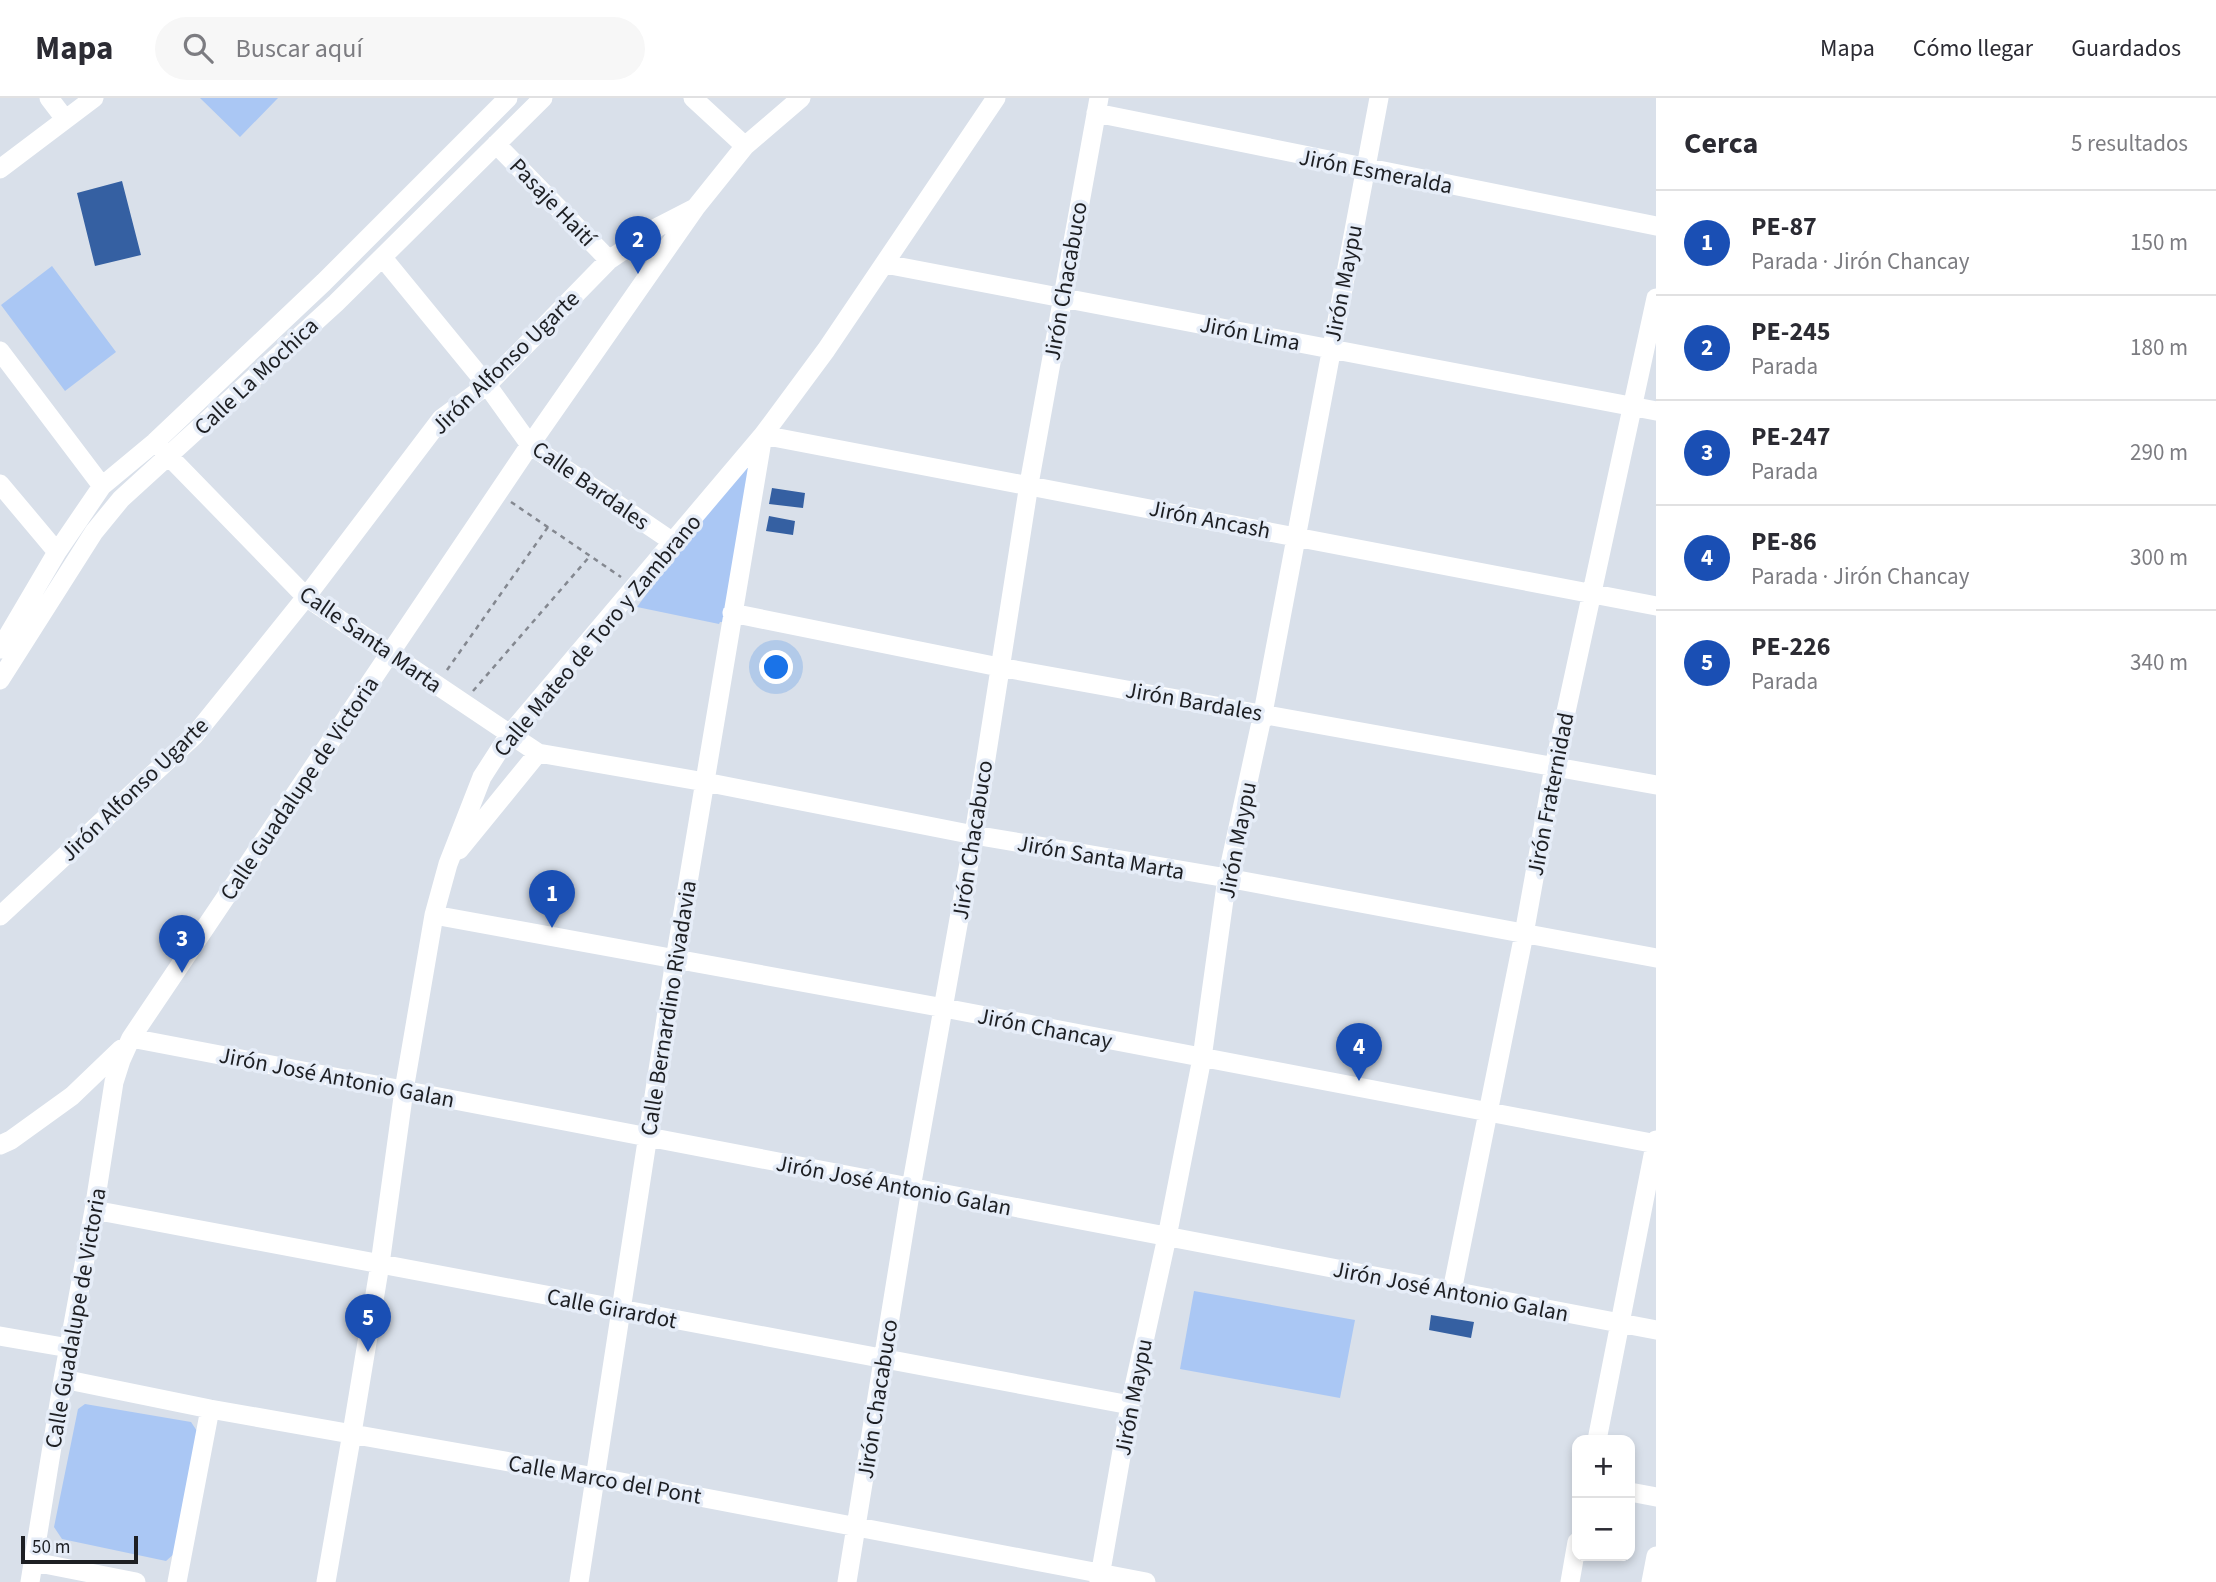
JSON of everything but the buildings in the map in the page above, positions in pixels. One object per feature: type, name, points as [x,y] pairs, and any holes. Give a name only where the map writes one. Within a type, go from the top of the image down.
[{"type":"street","points":[[49,98],[65,120]]},
{"type":"street","points":[[0,169],[94,98]]},
{"type":"street","name":"Calle La Mochica","points":[[0,680],[94,532],[162,449],[508,98]]},
{"type":"street","name":"Calle La Mochica","points":[[0,649],[57,552],[102,486],[162,449],[383,258],[542,98]]},
{"type":"street","points":[[693,98],[745,146]]},
{"type":"street","name":"Calle Guadalupe de Victoria","points":[[0,1145],[106,1077],[530,444],[696,207],[745,146],[801,98]]},
{"type":"street","name":"Calle Mateo de Toro y Zambrano","points":[[326,1582],[380,1264],[404,1090],[434,915],[448,864],[482,777],[509,736],[763,435],[826,350],[996,98]]},
{"type":"street","name":"Jirón Maypu","points":[[1100,1578],[1130,1405],[1202,1058],[1227,878],[1263,713],[1378,98]]},
{"type":"street","name":"Jirón Esmeralda","points":[[1097,106],[1364,169],[1656,226]]},
{"type":"street","name":"Jirón Chacabuco","points":[[847,1582],[911,1188],[974,835],[1029,484],[1097,106]]},
{"type":"street","name":"Pasaje Haití","points":[[496,144],[609,260]]},
{"type":"street","name":"Jirón Alfonso Ugarte","points":[[0,916],[194,736],[306,597],[435,425],[487,385],[609,260],[658,227],[696,207]]},
{"type":"street","name":"Calle Bardales","points":[[383,258],[487,385],[530,444],[673,542]]},
{"type":"street","name":"Jirón Lima","points":[[885,264],[1656,411]]},
{"type":"street","name":"Jirón Fraternidad","points":[[1452,1291],[1524,934],[1554,767],[1656,298]]},
{"type":"street","points":[[0,351],[102,486]]},
{"type":"street","name":"Jirón Ancash","points":[[763,435],[1656,606]]},
{"type":"street","name":"Calle Bernardino Rivadavia","points":[[579,1582],[675,960],[763,435]]},
{"type":"street","name":"Calle Santa Marta","points":[[162,449],[306,597],[509,736]]},
{"type":"street","points":[[0,484],[57,552]]},
{"type":"street","name":"Jirón Bardales","points":[[732,612],[999,667],[1656,785]]},
{"type":"street","name":"Jirón Santa Marta","points":[[509,736],[538,753],[1656,958]]},
{"type":"street","points":[[448,864],[538,753]]},
{"type":"street","name":"Jirón Chancay","points":[[434,915],[944,1008],[1656,1143]]},
{"type":"street","name":"Jirón José Antonio Galan","points":[[131,1038],[1656,1329]]},
{"type":"street","name":"Calle Guadalupe de Victoria","points":[[30,1582],[94,1210],[106,1077]]},
{"type":"street","points":[[1598,1435],[1656,1143]]},
{"type":"street","name":"Calle Girardot","points":[[94,1210],[1130,1405]]},
{"type":"street","points":[[0,1336],[69,1348]]},
{"type":"street","name":"Calle Marco del Pont","points":[[63,1379],[210,1409],[857,1526],[1100,1578],[1146,1582]]},
{"type":"street","points":[[177,1582],[210,1409]]},
{"type":"street","points":[[1635,1493],[1656,1497]]},
{"type":"street","points":[[1651,1582],[1656,1556]]},
{"type":"street","points":[[1570,1582],[1574,1561]]},
{"type":"street","points":[[34,1562],[136,1582]]},
{"type":"path","points":[[497,493],[636,586]]},
{"type":"path","points":[[437,685],[548,527]]},
{"type":"path","points":[[462,703],[590,556]]},
{"type":"shaded area","points":[[200,98],[278,98],[240,137]]},
{"type":"shaded area","points":[[52,266],[116,352],[65,391],[1,305]]},
{"type":"shaded area","points":[[763,435],[724,622],[719,624],[637,607]]},
{"type":"shaded area","points":[[1194,1291],[1355,1320],[1340,1398],[1180,1369]]},
{"type":"shaded area","points":[[85,1404],[191,1422],[197,1431],[175,1553],[166,1561],[62,1539],[54,1527],[78,1409]]},
{"type":"place","name":"PE-245","points":[[638,274]]},
{"type":"place","name":"PE-87","points":[[552,928]]},
{"type":"place","name":"PE-247","points":[[182,973]]},
{"type":"place","name":"PE-86","points":[[1359,1081]]},
{"type":"place","name":"PE-226","points":[[368,1352]]}]
